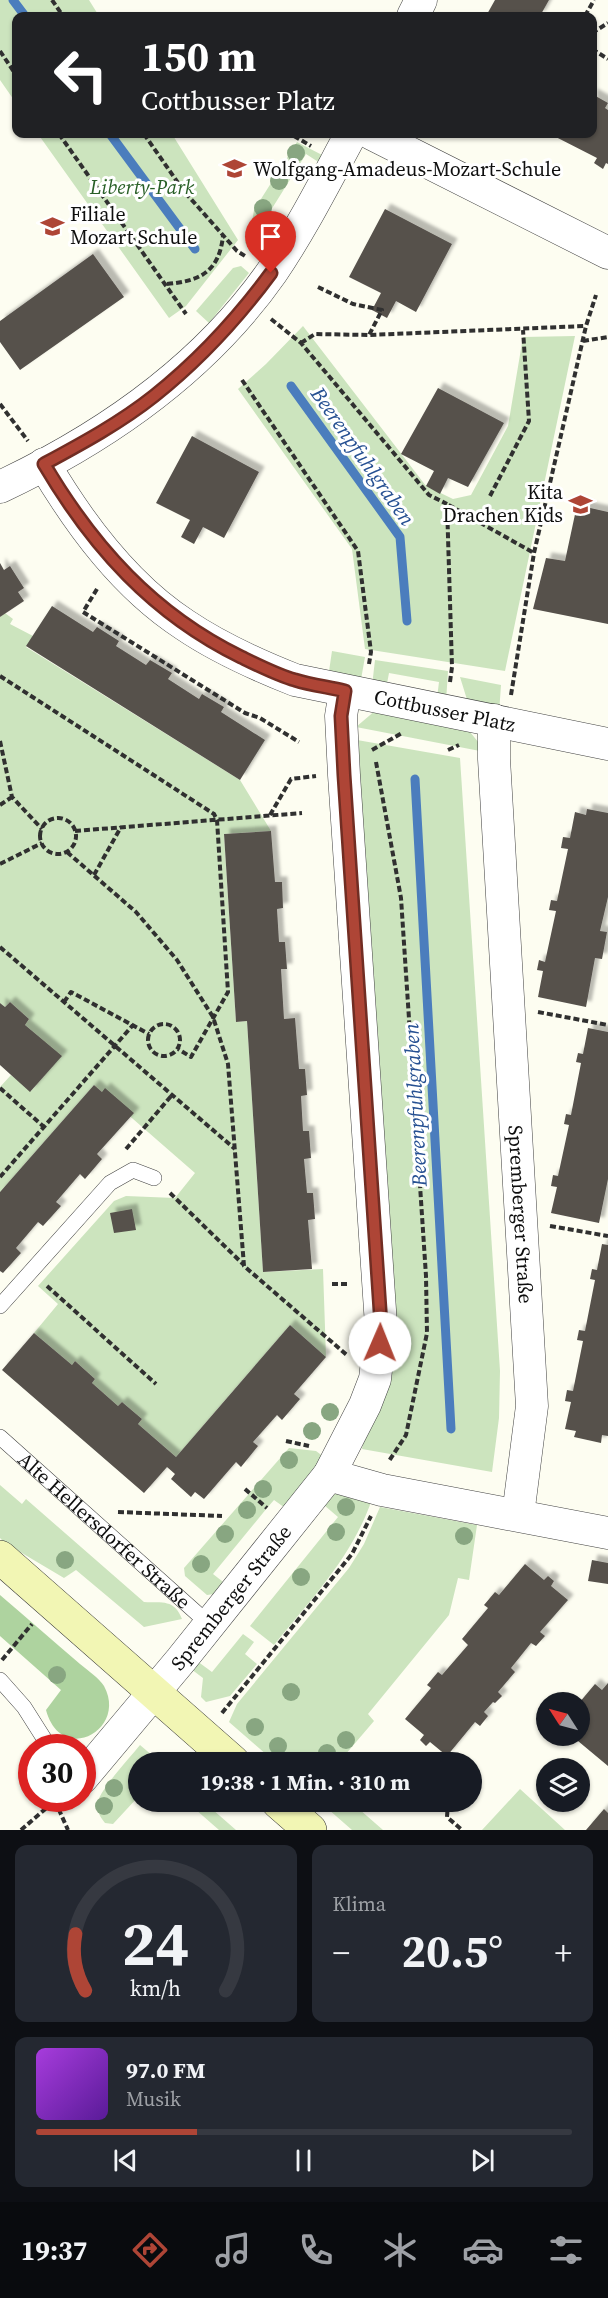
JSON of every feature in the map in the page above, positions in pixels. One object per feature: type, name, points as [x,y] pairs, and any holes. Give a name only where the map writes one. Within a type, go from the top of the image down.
[{"type":"street","points":[[0,487],[86,441],[152,398],[200,356],[249,302],[271,273],[320,192],[349,138]]},
{"type":"street","points":[[380,138],[608,253]]},
{"type":"street","name":"Cottbusser Platz","points":[[44,464],[69,506],[115,563],[141,590],[183,624],[218,646],[261,667],[296,680],[608,744]]},
{"type":"street","name":"Spremberger Straße","points":[[154,1692],[329,1475],[365,1406],[375,1379],[381,1325],[341,716],[355,693]]},
{"type":"street","name":"Spremberger Straße","points":[[494,720],[494,759],[531,1406],[518,1515]]},
{"type":"street","points":[[329,1475],[382,1490],[608,1533]]},
{"type":"street","points":[[0,1557],[222,1752]]},
{"type":"street","points":[[96,1761],[154,1692]]},
{"type":"street","points":[[289,1812],[310,1830]]},
{"type":"lane","points":[[0,1306],[110,1183],[133,1170],[154,1178]]},
{"type":"lane","name":"Alte Hellersdorfer Straße","points":[[0,1437],[209,1624]]},
{"type":"lane","points":[[0,1680],[24,1707],[41,1734]]},
{"type":"path","points":[[0,51],[12,69]]},
{"type":"path","points":[[61,138],[186,314]]},
{"type":"path","points":[[147,138],[183,190],[223,236],[237,251],[271,273]]},
{"type":"path","points":[[166,284],[186,282],[202,277],[213,265],[221,250],[223,236]]},
{"type":"path","points":[[318,287],[353,303],[382,310],[369,335]]},
{"type":"path","points":[[512,678],[534,553],[586,326],[596,295]]},
{"type":"path","points":[[249,302],[301,343],[429,495],[534,553]]},
{"type":"path","points":[[301,343],[315,334],[369,335],[586,326]]},
{"type":"path","points":[[490,496],[529,421],[523,330]]},
{"type":"path","points":[[583,341],[608,337]]},
{"type":"path","points":[[242,380],[358,551],[371,652],[355,693]]},
{"type":"path","points":[[0,404],[44,464]]},
{"type":"path","points":[[447,504],[452,668]]},
{"type":"path","points":[[100,585],[83,612],[245,713],[260,718],[298,742]]},
{"type":"path","points":[[0,676],[214,814],[217,820],[228,992],[191,1057],[178,1049]]},
{"type":"path","points":[[270,816],[291,779],[344,770],[375,748],[444,710]]},
{"type":"path","points":[[0,741],[12,797],[42,829]]},
{"type":"path","points":[[218,1718],[352,1554],[382,1490],[390,1459],[406,1435],[427,1333],[426,1276],[401,898],[375,748]]},
{"type":"path","points":[[0,805],[12,797]]},
{"type":"path","points":[[75,831],[302,813]]},
{"type":"path","points":[[59,818],[69,822],[75,831],[75,842],[67,852],[61,854],[49,852],[42,843],[42,829],[49,821],[59,818]]},
{"type":"path","points":[[94,875],[121,827]]},
{"type":"path","points":[[0,864],[42,843]]},
{"type":"path","points":[[67,852],[136,912],[177,960],[213,1017],[228,1064],[244,1266]]},
{"type":"path","points":[[0,947],[235,1149]]},
{"type":"path","points":[[64,1002],[71,992],[149,1034]]},
{"type":"path","points":[[536,1011],[608,1025]]},
{"type":"path","points":[[166,1024],[171,1026],[178,1034],[178,1049],[165,1056],[154,1053],[148,1045],[149,1034],[156,1026],[166,1024]]},
{"type":"path","points":[[0,1177],[133,1025]]},
{"type":"path","points":[[0,1088],[44,1127]]},
{"type":"path","points":[[126,1149],[172,1095]]},
{"type":"path","points":[[154,1178],[244,1266],[375,1379]]},
{"type":"path","points":[[539,1224],[608,1236]]},
{"type":"path","points":[[30,1271],[156,1384]]},
{"type":"path","points":[[245,1489],[267,1508]]},
{"type":"path","points":[[107,1512],[222,1516]]},
{"type":"path","points":[[0,1663],[36,1619]]},
{"type":"path","points":[[21,1830],[43,1812]]},
{"type":"path","points":[[61,1812],[68,1830]]},
{"type":"path","points":[[447,1812],[447,1817],[462,1830]]},
{"type":"green space","points":[[0,0],[89,0],[96,12],[12,12],[12,97],[0,80]]},
{"type":"green space","name":"Liberty-Park","points":[[41,138],[174,138],[238,240],[186,306],[169,318]]},
{"type":"green space","points":[[297,142],[324,156],[320,163],[306,154],[251,242],[266,252],[263,256],[245,243],[250,234],[254,210]]},
{"type":"green space","points":[[241,266],[249,273],[209,323],[196,311],[233,268]]},
{"type":"green space","points":[[303,326],[426,486],[453,499],[471,495],[508,426],[523,337],[575,336],[505,671],[365,649],[352,549],[238,389]]},
{"type":"green space","points":[[5,613],[13,619],[10,624],[33,636],[26,647],[240,780],[271,831],[224,834],[236,1022],[247,1021],[263,1272],[323,1269],[326,1357],[290,1325],[176,1457],[138,1424],[142,1419],[122,1402],[118,1406],[92,1383],[95,1379],[75,1361],[72,1365],[34,1333],[58,1304],[38,1286],[114,1201],[126,1196],[175,1198],[195,1173],[94,1085],[0,1192],[0,1087],[11,1075],[31,1091],[61,1056],[25,1025],[29,1019],[10,1002],[5,1007],[0,1003],[0,617]]},
{"type":"green space","points":[[332,651],[365,657],[360,685],[328,678]]},
{"type":"green space","points":[[375,660],[448,671],[446,702],[437,698],[439,682],[389,673],[386,689],[372,686]]},
{"type":"green space","points":[[460,677],[501,685],[499,713],[469,706]]},
{"type":"green space","points":[[376,710],[470,732],[479,743],[480,751],[356,727]]},
{"type":"green space","points":[[357,740],[460,758],[500,1371],[499,1418],[492,1472],[362,1449],[390,1381],[396,1331]]},
{"type":"green space","points":[[289,1448],[316,1451],[324,1457],[288,1510],[274,1500],[267,1508],[213,1574],[227,1585],[214,1594],[207,1595],[185,1576],[184,1568]]},
{"type":"green space","points":[[0,1485],[22,1504],[26,1499],[144,1602],[167,1603],[175,1608],[182,1619],[144,1627],[76,1570],[64,1578],[5,1543],[0,1538]]},
{"type":"green space","points":[[344,1493],[372,1499],[364,1520],[330,1576],[274,1645],[250,1626],[338,1517],[324,1505],[335,1494]]},
{"type":"green space","points":[[380,1507],[477,1525],[469,1580],[458,1578],[449,1615],[368,1714],[374,1721],[348,1752],[264,1752],[229,1722],[237,1704],[349,1568],[364,1544]]},
{"type":"green space","points":[[0,1595],[104,1686],[109,1702],[107,1716],[100,1728],[92,1734],[63,1734],[54,1727],[46,1710],[61,1690],[0,1636]]},
{"type":"green space","points":[[243,1634],[254,1642],[245,1654],[257,1664],[230,1696],[206,1702],[201,1697],[203,1678],[191,1669],[197,1661],[212,1672]]},
{"type":"green space","points":[[140,1745],[148,1752],[134,1752]]},
{"type":"green space","points":[[128,1759],[128,1808],[113,1824],[105,1823],[97,1805],[108,1783]]},
{"type":"green space","points":[[520,1789],[536,1804],[536,1812],[545,1812],[565,1830],[482,1830]]},
{"type":"green space","points":[[198,1812],[215,1812],[236,1830],[219,1830]]},
{"type":"green space","points":[[331,1812],[362,1812],[383,1830],[352,1830]]},
{"type":"building","points":[[495,0],[549,0],[542,12],[488,12]]},
{"type":"building","points":[[597,97],[608,103],[605,108],[608,110],[608,164],[606,163],[603,169],[594,163],[597,158],[558,138],[597,138]]},
{"type":"building","points":[[385,209],[452,244],[416,312],[396,301],[387,318],[372,310],[381,293],[349,277]]},
{"type":"building","points":[[93,254],[124,297],[20,370],[0,342],[0,321]]},
{"type":"building","points":[[438,388],[504,423],[468,487],[448,478],[440,494],[426,486],[434,471],[401,454]]},
{"type":"building","points":[[192,436],[259,472],[224,538],[203,527],[194,544],[181,537],[190,520],[156,503]]},
{"type":"building","points":[[577,505],[608,512],[608,624],[533,609],[546,558],[565,561]]},
{"type":"building","points":[[0,563],[4,570],[10,566],[24,588],[18,592],[24,601],[0,617]]},
{"type":"building","points":[[52,606],[93,632],[97,627],[119,641],[116,646],[146,665],[150,660],[172,673],[168,679],[199,699],[202,694],[224,707],[221,712],[265,740],[240,780],[26,646]]},
{"type":"building","points":[[587,809],[608,813],[608,897],[600,931],[607,932],[602,959],[595,958],[586,1007],[538,997],[543,971],[537,970],[539,960],[545,962],[556,911],[549,910],[551,900],[557,901],[568,849],[561,848],[563,837],[570,838],[575,812],[586,815]]},
{"type":"building","points":[[271,831],[275,882],[282,882],[283,908],[277,909],[279,942],[285,942],[287,969],[281,969],[284,1019],[295,1018],[299,1069],[305,1069],[307,1095],[301,1096],[303,1131],[309,1131],[311,1158],[304,1159],[307,1193],[313,1193],[315,1219],[308,1220],[312,1269],[263,1272],[247,1021],[236,1022],[224,834]]},
{"type":"building","points":[[10,1002],[29,1019],[25,1025],[62,1056],[30,1092],[0,1065],[0,1003],[5,1007]]},
{"type":"building","points":[[588,1028],[608,1032],[608,1179],[599,1223],[551,1213],[557,1187],[551,1186],[553,1175],[558,1176],[569,1125],[564,1124],[566,1114],[571,1115],[581,1063],[576,1062],[578,1053],[583,1054]]},
{"type":"building","points":[[94,1085],[102,1092],[105,1088],[134,1113],[97,1154],[102,1159],[85,1179],[80,1174],[56,1202],[61,1206],[43,1226],[38,1222],[16,1248],[21,1253],[3,1273],[0,1271],[0,1192]]},
{"type":"building","points":[[132,1209],[136,1230],[114,1233],[110,1213]]},
{"type":"building","points":[[602,1244],[608,1245],[608,1436],[602,1435],[601,1443],[574,1437],[576,1431],[565,1429],[571,1402],[565,1401],[567,1390],[573,1391],[583,1341],[577,1340],[579,1330],[585,1331],[595,1280],[590,1279],[592,1269],[597,1270]]},
{"type":"building","points":[[290,1325],[326,1357],[294,1394],[300,1399],[282,1420],[277,1415],[253,1442],[258,1446],[241,1467],[236,1462],[204,1499],[195,1492],[191,1497],[171,1479],[175,1474],[167,1467],[144,1493],[2,1370],[34,1333],[72,1365],[75,1361],[95,1379],[92,1383],[118,1406],[122,1402],[142,1419],[138,1424],[176,1457]]},
{"type":"building","points":[[592,1560],[608,1563],[608,1584],[588,1581]]},
{"type":"building","points":[[525,1564],[544,1580],[548,1576],[554,1581],[551,1586],[568,1600],[540,1632],[545,1636],[536,1646],[531,1643],[511,1668],[515,1672],[498,1692],[502,1696],[484,1712],[488,1716],[480,1726],[475,1722],[450,1752],[442,1752],[430,1742],[426,1746],[420,1740],[424,1735],[405,1719],[431,1688],[427,1685],[438,1672],[442,1675],[468,1645],[462,1639],[488,1608],[484,1605],[495,1592],[499,1595]]},
{"type":"building","points":[[608,1683],[608,1766],[584,1746],[590,1746],[588,1692],[595,1684],[602,1690]]},
{"type":"building","points":[[604,1809],[608,1813],[608,1830],[586,1830]]},
{"type":"waterway","name":"Beerenpfuhlgraben","points":[[13,0],[22,12]]},
{"type":"waterway","name":"Beerenpfuhlgraben","points":[[113,138],[195,249]]},
{"type":"waterway","name":"Beerenpfuhlgraben","points":[[291,386],[400,537],[407,621]]},
{"type":"waterway","name":"Beerenpfuhlgraben","points":[[415,779],[451,1429]]},
{"type":"place","name":"Wolfgang-Amadeus-Mozart-Schule","points":[[235,169]]},
{"type":"place","name":"Filiale Mozart Schule","points":[[52,226]]},
{"type":"place","name":"Kita Drachen Kids","points":[[581,504]]},
{"type":"route","points":[[271,273],[249,302],[200,356],[152,398],[86,441],[44,464],[69,506],[115,563],[141,590],[183,624],[218,646],[261,667],[296,680],[345,691],[341,716],[344,775],[381,1325],[380,1343]]}]
